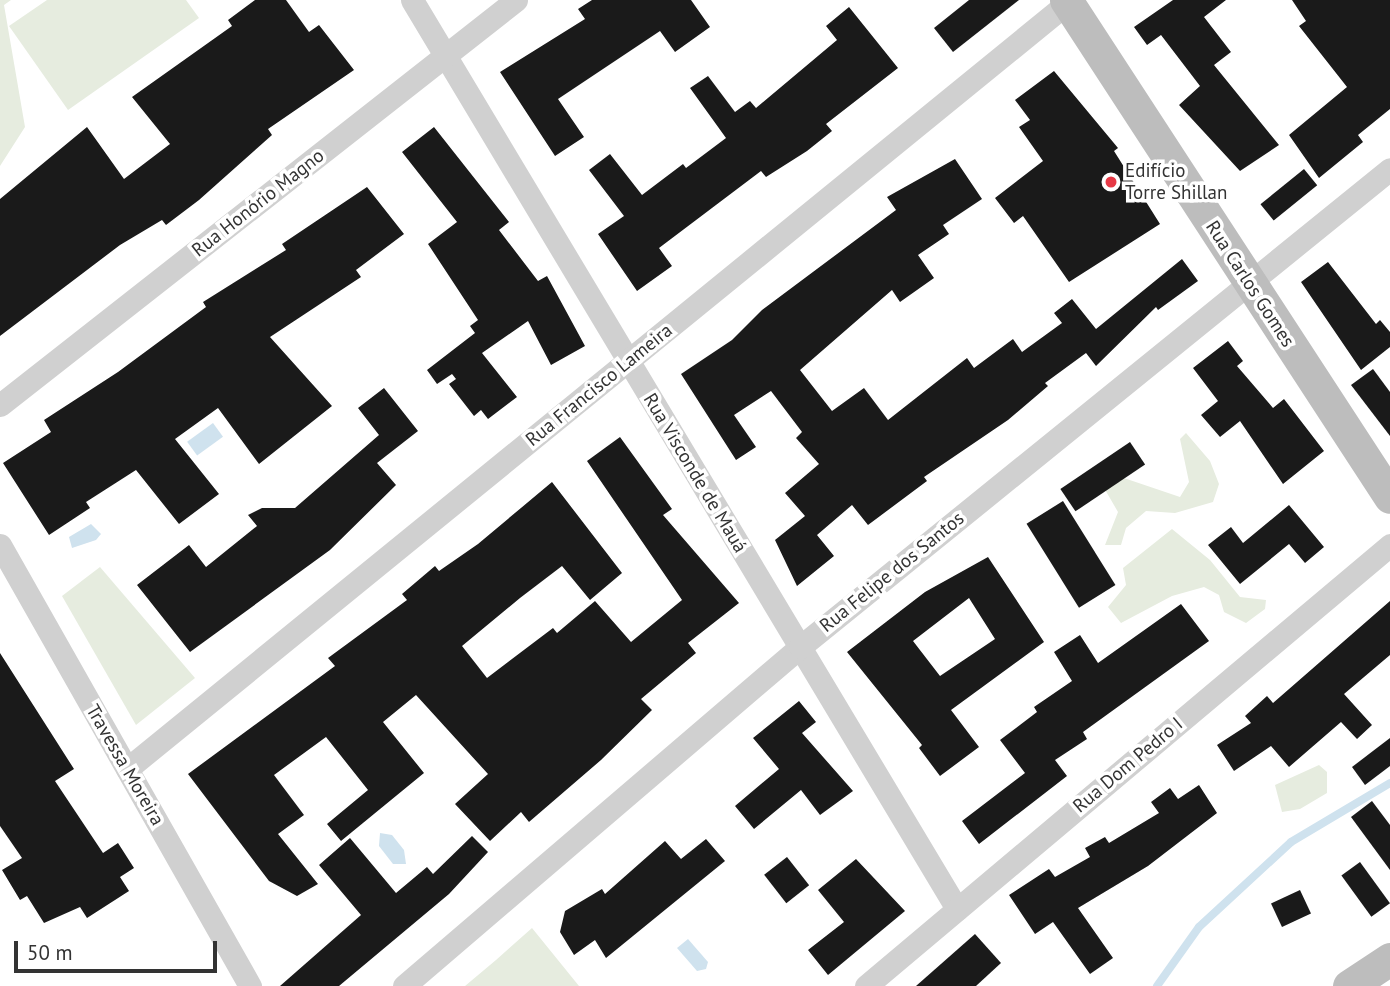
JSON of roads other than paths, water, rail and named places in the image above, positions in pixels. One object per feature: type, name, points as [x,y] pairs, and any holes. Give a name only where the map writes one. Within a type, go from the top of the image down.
[{"type":"street","name":"Rua Visconde de Mauá","points":[[412,0],[957,909]]},
{"type":"street","name":"Rua Honório Magno","points":[[0,405],[516,0]]},
{"type":"street","name":"Rua Carlos Gomes","points":[[1068,1],[1249,284],[1390,497]]},
{"type":"street","name":"Rua Francisco Lameira","points":[[127,769],[1068,1]]},
{"type":"street","name":"Rua Felipe dos Santos","points":[[404,986],[800,647],[1390,169]]},
{"type":"street","name":"Travessa Moreira","points":[[0,545],[250,986]]},
{"type":"street","name":"Rua Dom Pedro I","points":[[866,986],[1390,545]]},
{"type":"street","points":[[1349,986],[1390,959]]},
{"type":"water","points":[[213,423],[223,437],[197,456],[187,442]]},
{"type":"water","points":[[91,524],[101,534],[96,540],[72,548],[69,537]]},
{"type":"water","points":[[380,833],[392,835],[404,850],[406,864],[393,864],[379,846]]},
{"type":"water","points":[[688,939],[708,962],[706,969],[697,971],[677,948]]},
{"type":"waterway","points":[[1157,986],[1199,927],[1291,842],[1390,783]]},
{"type":"place","name":"Edifício Torre Shillan","points":[[1111,182]]}]
